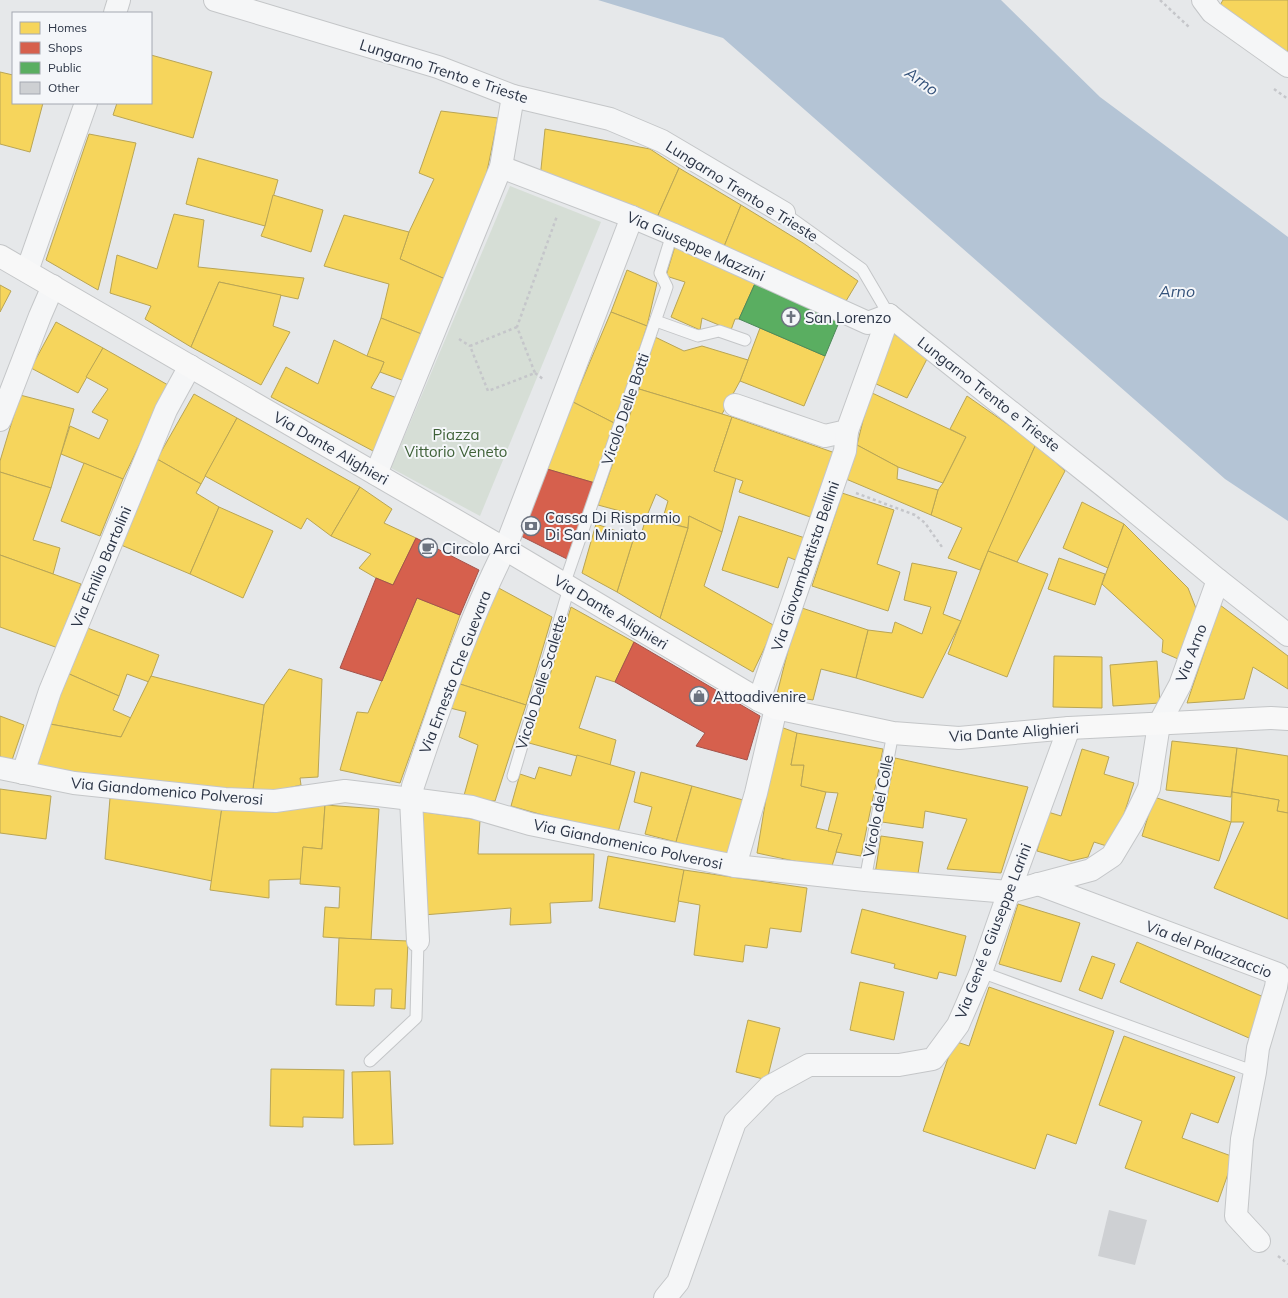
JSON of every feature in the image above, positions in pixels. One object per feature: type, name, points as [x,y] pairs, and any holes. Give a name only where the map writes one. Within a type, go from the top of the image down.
[{"type":"main road","name":"Via Dante Alighieri","points":[[0,256],[505,549],[768,704],[893,733],[959,738],[1069,728],[1272,718],[1288,719]]},
{"type":"street","points":[[115,12],[119,0]]},
{"type":"street","name":"Lungarno Trento e Trieste","points":[[215,0],[438,67],[513,96],[610,119],[662,140],[784,213]]},
{"type":"street","points":[[1203,0],[1212,12],[1288,66]]},
{"type":"street","points":[[376,474],[501,167],[513,96]]},
{"type":"street","points":[[27,271],[86,104]]},
{"type":"street","name":"Via Giuseppe Mazzini","points":[[501,167],[632,217],[672,234],[868,323],[889,315]]},
{"type":"street","points":[[505,549],[632,217]]},
{"type":"street","points":[[0,420],[53,286]]},
{"type":"street","name":"Lungarno Trento e Trieste","points":[[889,315],[1288,635]]},
{"type":"street","name":"Via Giovambattista Bellini","points":[[735,866],[756,792],[768,704],[833,484],[845,451],[847,431],[889,315]]},
{"type":"street","name":"Via Emilio Bartolini","points":[[23,773],[58,669],[166,410],[190,366]]},
{"type":"street","points":[[735,405],[825,436],[847,431]]},
{"type":"street","name":"Via Ernesto Che Guevara","points":[[418,941],[411,798],[413,786],[441,702],[490,578],[505,549]]},
{"type":"street","name":"Via Arno","points":[[1159,724],[1180,685],[1218,580]]},
{"type":"street","name":"Via Giandomenico Polverosi","points":[[0,768],[74,783],[225,799],[274,801],[345,791],[411,798],[472,807],[530,824],[735,866],[864,880],[1009,892],[1091,870],[1112,856],[1133,821],[1149,788],[1159,724]]},
{"type":"street","name":"Via Gené e Giuseppe Larini","points":[[665,1298],[678,1282],[735,1122],[769,1087],[809,1065],[900,1065],[933,1059],[958,1025],[981,972],[1069,728]]},
{"type":"street","name":"Via del Palazzaccio","points":[[1038,884],[1278,974],[1276,987],[1258,1048],[1255,1072],[1242,1139],[1236,1216],[1258,1241]]},
{"type":"lane","name":"Lungarno Trento e Trieste","points":[[784,213],[862,269],[889,315]]},
{"type":"lane","name":"Vicolo Delle Botti","points":[[567,586],[667,287],[660,273],[672,234]]},
{"type":"lane","points":[[656,321],[698,336],[719,331],[745,340]]},
{"type":"lane","name":"Vicolo Delle Scalette","points":[[513,776],[567,586]]},
{"type":"lane","name":"Vicolo del Colle","points":[[864,880],[893,733]]},
{"type":"lane","points":[[370,1061],[416,1018],[418,941]]},
{"type":"lane","points":[[981,972],[1255,1072]]},
{"type":"path","points":[[517,327],[470,346],[488,392],[535,373],[517,327],[565,192]]},
{"type":"path","points":[[833,484],[915,515],[925,523],[942,547]]},
{"type":"green space","name":"Piazza Vittorio Veneto","points":[[510,186],[601,222],[480,516],[391,468]]},
{"type":"water","name":"Arno","points":[[598,0],[1001,0],[1100,97],[1288,237],[1288,521],[1225,479],[723,38]]},
{"type":"building: Homes","points":[[1223,0],[1288,0],[1288,55],[1219,7]]},
{"type":"building: Homes","points":[[152,55],[212,72],[193,138],[113,115],[117,104],[152,104]]},
{"type":"building: Homes","points":[[0,72],[12,75],[12,104],[43,104],[30,152],[0,144]]},
{"type":"building: Homes","points":[[441,111],[498,118],[485,181],[445,279],[400,259],[409,232],[434,179],[419,173]]},
{"type":"building: Homes","points":[[545,129],[650,149],[679,168],[655,222],[540,179]]},
{"type":"building: Homes","points":[[89,134],[136,143],[98,290],[46,260]]},
{"type":"building: Homes","points":[[198,158],[278,180],[265,226],[186,204]]},
{"type":"building: Homes","points":[[679,168],[741,205],[723,249],[655,222]]},
{"type":"building: Homes","points":[[273,195],[323,210],[311,252],[261,236]]},
{"type":"building: Homes","points":[[741,205],[803,243],[858,281],[843,306],[723,249]]},
{"type":"building: Homes","points":[[174,214],[204,220],[198,267],[304,278],[298,299],[219,282],[191,347],[145,319],[151,306],[110,293],[117,255],[157,269]]},
{"type":"building: Homes","points":[[344,215],[409,232],[400,259],[445,279],[424,335],[381,318],[389,284],[324,266]]},
{"type":"building: Homes","points":[[675,246],[757,279],[739,319],[735,319],[731,330],[702,318],[700,330],[671,317],[685,282],[666,276]]},
{"type":"building: Homes","points":[[627,270],[657,283],[647,326],[611,312]]},
{"type":"building: Homes","points":[[219,282],[281,295],[273,326],[290,332],[261,385],[191,347]]},
{"type":"building: Homes","points":[[0,285],[11,291],[0,312]]},
{"type":"building: Homes","points":[[611,312],[647,326],[616,424],[573,402]]},
{"type":"building: Homes","points":[[381,318],[424,335],[407,382],[380,372],[384,362],[367,356]]},
{"type":"building: Homes","points":[[56,322],[103,348],[78,393],[31,368]]},
{"type":"building: Homes","points":[[760,328],[825,356],[804,406],[740,381]]},
{"type":"building: Homes","points":[[891,332],[928,357],[907,398],[874,383]]},
{"type":"building: Homes","points":[[655,337],[684,351],[702,346],[748,360],[740,381],[722,414],[639,389]]},
{"type":"building: Homes","points":[[334,340],[367,356],[384,362],[371,388],[397,398],[375,452],[271,397],[286,367],[318,384]]},
{"type":"building: Homes","points":[[103,348],[168,385],[123,479],[61,454],[70,426],[99,439],[108,420],[92,412],[108,389],[86,377]]},
{"type":"building: Homes","points":[[639,389],[732,417],[714,471],[736,478],[722,532],[689,516],[688,528],[662,521],[668,501],[656,494],[646,518],[598,505]]},
{"type":"building: Homes","points":[[870,392],[966,437],[943,483],[898,467],[857,445]]},
{"type":"building: Homes","points":[[194,394],[237,418],[201,484],[157,459]]},
{"type":"building: Homes","points":[[20,395],[74,409],[51,488],[0,472],[0,461]]},
{"type":"building: Homes","points":[[967,396],[1036,444],[980,570],[948,558],[962,528],[931,515],[938,490],[966,437],[950,429]]},
{"type":"building: Homes","points":[[573,402],[616,424],[595,483],[547,469]]},
{"type":"building: Homes","points":[[732,417],[838,454],[816,519],[739,492],[743,481],[714,471]]},
{"type":"building: Homes","points":[[237,418],[360,487],[331,536],[307,518],[301,529],[205,476]]},
{"type":"building: Homes","points":[[1036,444],[1065,471],[1017,562],[988,551]]},
{"type":"building: Homes","points":[[857,445],[898,467],[897,479],[938,490],[931,515],[846,479]]},
{"type":"building: Homes","points":[[157,459],[201,484],[196,493],[219,507],[190,574],[121,545]]},
{"type":"building: Homes","points":[[84,463],[123,479],[100,536],[61,521]]},
{"type":"building: Homes","points":[[0,472],[51,488],[33,540],[60,548],[53,574],[0,555]]},
{"type":"building: Homes","points":[[360,487],[392,509],[384,523],[416,538],[393,585],[376,578],[359,568],[371,554],[331,536]]},
{"type":"building: Homes","points":[[842,493],[894,510],[877,564],[900,572],[888,611],[812,586]]},
{"type":"building: Homes","points":[[1082,502],[1124,524],[1108,568],[1063,548]]},
{"type":"building: Homes","points":[[219,507],[273,531],[243,598],[190,574]]},
{"type":"building: Homes","points":[[689,516],[722,532],[704,586],[775,626],[753,672],[660,618],[688,528]]},
{"type":"building: Homes","points":[[739,516],[805,538],[798,561],[788,557],[778,588],[722,570]]},
{"type":"building: Homes","points":[[646,518],[688,528],[660,618],[617,592],[634,537],[640,538]]},
{"type":"building: Homes","points":[[596,524],[634,537],[617,592],[582,573]]},
{"type":"building: Homes","points":[[1124,524],[1188,588],[1199,616],[1185,662],[1162,652],[1163,640],[1102,584]]},
{"type":"building: Homes","points":[[988,551],[1048,574],[1007,677],[948,654]]},
{"type":"building: Homes","points":[[0,555],[81,584],[58,648],[0,627]]},
{"type":"building: Homes","points":[[1059,558],[1105,574],[1095,605],[1048,589]]},
{"type":"building: Homes","points":[[912,563],[957,572],[943,614],[961,621],[923,698],[856,678],[868,630],[892,633],[895,622],[922,634],[931,607],[904,600]]},
{"type":"building: Homes","points":[[495,586],[552,617],[526,705],[460,684]]},
{"type":"building: Homes","points":[[417,598],[460,615],[400,783],[340,770],[357,712],[368,713]]},
{"type":"building: Homes","points":[[1220,605],[1288,656],[1288,689],[1253,667],[1244,699],[1187,703]]},
{"type":"building: Homes","points":[[571,607],[634,642],[615,682],[596,676],[579,728],[616,740],[610,765],[529,743]]},
{"type":"building: Homes","points":[[799,607],[868,630],[856,678],[821,669],[813,700],[777,694]]},
{"type":"building: Homes","points":[[82,626],[159,655],[149,682],[127,674],[119,696],[67,673]]},
{"type":"building: Homes","points":[[1054,656],[1102,657],[1102,708],[1053,707]]},
{"type":"building: Homes","points":[[1157,661],[1160,703],[1113,706],[1110,665]]},
{"type":"building: Homes","points":[[289,669],[322,679],[318,777],[300,778],[301,785],[252,796],[264,705]]},
{"type":"building: Homes","points":[[67,673],[119,696],[113,710],[131,718],[121,737],[50,724]]},
{"type":"building: Homes","points":[[151,676],[264,705],[252,796],[34,768],[50,724],[121,737]]},
{"type":"building: Homes","points":[[460,684],[526,705],[495,801],[463,799],[478,745],[459,737],[466,712],[450,708]]},
{"type":"building: Homes","points":[[0,716],[24,725],[11,763],[0,761]]},
{"type":"building: Homes","points":[[778,726],[797,733],[791,765],[804,765],[801,786],[826,792],[816,828],[842,834],[831,869],[757,853]]},
{"type":"building: Homes","points":[[797,733],[883,749],[861,856],[836,852],[842,834],[828,831],[838,793],[826,792],[801,786],[804,765],[791,765]]},
{"type":"building: Homes","points":[[1172,741],[1237,748],[1231,797],[1166,790]]},
{"type":"building: Homes","points":[[1237,748],[1288,756],[1288,813],[1277,811],[1279,800],[1232,792]]},
{"type":"building: Homes","points":[[1082,749],[1109,757],[1104,774],[1134,783],[1113,848],[1094,842],[1088,857],[1071,861],[1037,851],[1048,812],[1061,816]]},
{"type":"building: Homes","points":[[577,755],[635,772],[617,836],[511,806],[520,774],[535,779],[539,767],[571,776]]},
{"type":"building: Homes","points":[[895,758],[1028,787],[1001,873],[947,869],[967,819],[925,811],[923,828],[882,822]]},
{"type":"building: Homes","points":[[641,772],[692,786],[676,842],[645,834],[652,807],[634,802]]},
{"type":"building: Homes","points":[[692,786],[743,800],[727,857],[676,842]]},
{"type":"building: Homes","points":[[0,789],[51,796],[46,839],[0,833]]},
{"type":"building: Homes","points":[[1232,792],[1279,800],[1277,811],[1288,813],[1288,919],[1214,888],[1244,822],[1231,822]]},
{"type":"building: Homes","points":[[1154,797],[1231,822],[1219,861],[1142,836]]},
{"type":"building: Homes","points":[[110,798],[222,807],[212,881],[105,859]]},
{"type":"building: Homes","points":[[325,805],[322,849],[303,847],[301,879],[269,880],[269,898],[210,890],[222,807],[255,810]]},
{"type":"building: Homes","points":[[325,805],[379,809],[371,940],[323,937],[325,907],[339,908],[340,887],[300,884],[303,847],[322,849]]},
{"type":"building: Homes","points":[[418,811],[480,820],[478,854],[594,854],[592,901],[550,903],[551,923],[510,925],[511,908],[423,915]]},
{"type":"building: Homes","points":[[881,836],[923,842],[917,880],[875,874]]},
{"type":"building: Homes","points":[[608,856],[684,870],[675,922],[599,908]]},
{"type":"building: Homes","points":[[684,870],[807,888],[801,932],[770,928],[767,948],[745,945],[743,962],[694,955],[700,905],[678,901]]},
{"type":"building: Homes","points":[[1018,904],[1080,923],[1061,982],[999,964]]},
{"type":"building: Homes","points":[[862,909],[966,936],[956,976],[939,972],[937,979],[894,968],[895,964],[851,953]]},
{"type":"building: Homes","points":[[339,938],[408,941],[405,1009],[391,1008],[392,989],[375,989],[374,1006],[336,1005]]},
{"type":"building: Homes","points":[[1137,942],[1266,998],[1249,1038],[1120,982]]},
{"type":"building: Homes","points":[[1092,956],[1115,964],[1102,999],[1079,990]]},
{"type":"building: Homes","points":[[860,982],[904,992],[894,1040],[850,1030]]},
{"type":"building: Homes","points":[[989,987],[1114,1031],[1076,1144],[1047,1134],[1035,1169],[923,1131],[954,1041],[969,1046]]},
{"type":"building: Homes","points":[[748,1020],[780,1028],[767,1080],[736,1072]]},
{"type":"building: Homes","points":[[1124,1036],[1235,1077],[1218,1123],[1191,1113],[1182,1138],[1234,1157],[1218,1202],[1125,1168],[1142,1121],[1099,1105]]},
{"type":"building: Homes","points":[[271,1069],[344,1070],[343,1118],[303,1117],[303,1127],[270,1126]]},
{"type":"building: Homes","points":[[390,1071],[393,1144],[354,1145],[352,1072]]},
{"type":"building: Shops","points":[[547,469],[595,483],[569,560],[519,535]]},
{"type":"building: Shops","points":[[416,538],[479,570],[460,615],[417,598],[382,681],[340,668],[376,578],[393,585]]},
{"type":"building: Shops","points":[[634,642],[760,716],[747,760],[696,746],[705,733],[615,682]]},
{"type":"building: Public","name":"San Lorenzo","points":[[757,279],[842,315],[825,356],[739,319]]},
{"type":"building: Other","points":[[1109,1210],[1147,1220],[1135,1265],[1098,1256]]},
{"type":"place","name":"San Lorenzo","points":[[791,317]]},
{"type":"place","name":"Cassa Di Risparmio Di San Miniato","points":[[531,526]]},
{"type":"place","name":"Circolo Arci","points":[[428,548]]},
{"type":"place","name":"Attoadivenire","points":[[699,696]]}]
